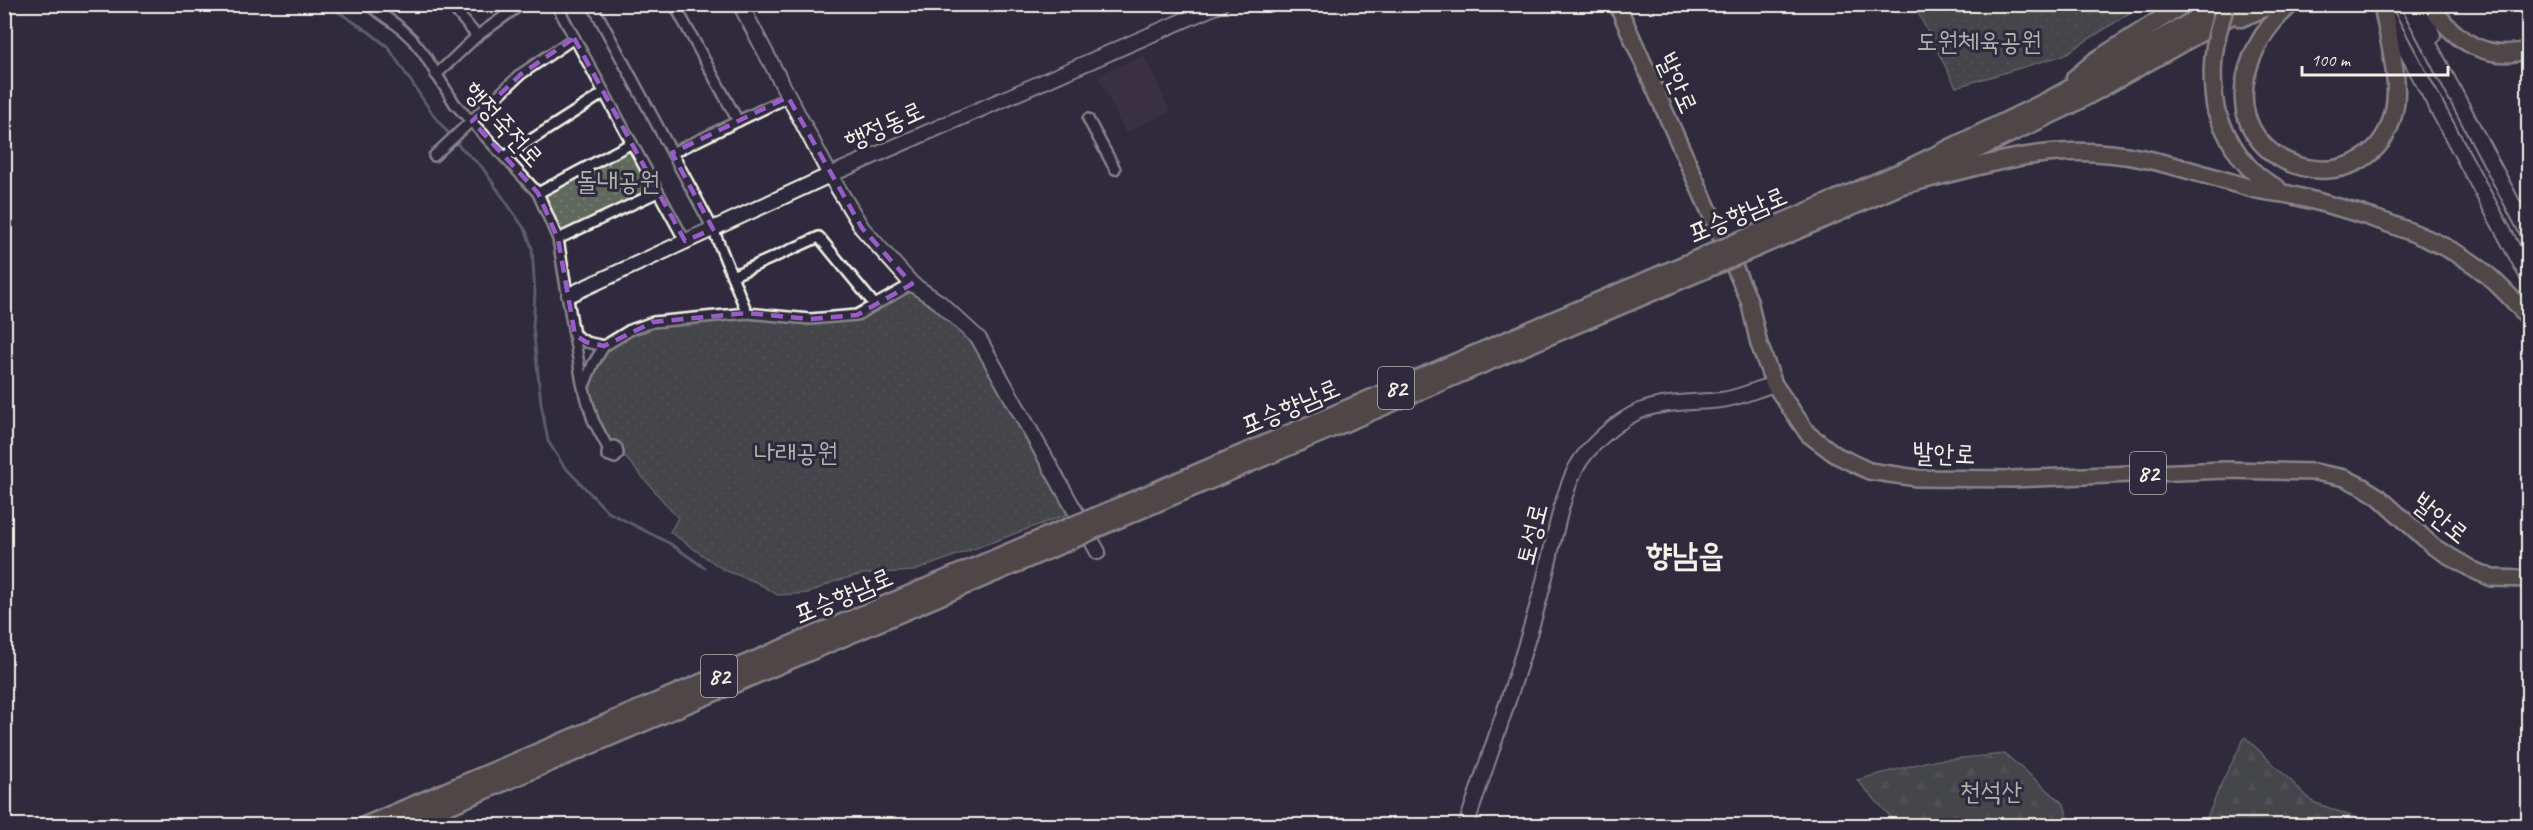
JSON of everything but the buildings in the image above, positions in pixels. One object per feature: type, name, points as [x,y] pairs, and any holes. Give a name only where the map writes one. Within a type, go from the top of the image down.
[{"type":"highway","points":[[2047,100],[2095,61],[2184,4]]},
{"type":"highway","points":[[2224,4],[2213,51],[2211,81],[2216,111],[2225,133],[2239,156],[2260,180],[2291,195]]},
{"type":"highway","name":"포승향남로","points":[[401,825],[1076,531],[1753,242],[2047,100],[2224,4]]},
{"type":"highway","name":"포승향남로","points":[[1753,242],[1902,185],[2069,106],[2252,4]]},
{"type":"highway","points":[[2190,39],[2274,4]]},
{"type":"highway","points":[[2291,4],[2271,23],[2257,44],[2245,80],[2245,111],[2253,132],[2270,151],[2280,159],[2295,165],[2317,169],[2337,169],[2356,163],[2378,145],[2387,130],[2394,112],[2396,94],[2382,6]]},
{"type":"highway","points":[[2430,4],[2448,28],[2462,41],[2477,49],[2506,54],[2529,50]]},
{"type":"highway","points":[[1902,185],[2035,154],[2102,152],[2148,158],[2253,189],[2291,195],[2397,226],[2436,243],[2470,262],[2505,291],[2529,317]]},
{"type":"highway","name":"포승향남로","points":[[364,825],[1076,531]]},
{"type":"main road","name":"발안로","points":[[1617,4],[1749,300],[1759,344],[1774,384],[1808,434],[1836,455],[1869,471],[1917,478],[2012,479],[2225,470],[2315,472],[2345,478],[2379,497],[2434,547],[2454,561],[2492,578],[2528,579]]},
{"type":"street","name":"행정죽전로","points":[[367,4],[397,25],[412,39],[455,104],[506,156],[538,193],[558,239],[583,388],[593,420],[608,448]]},
{"type":"street","points":[[450,4],[477,36]]},
{"type":"street","points":[[436,75],[477,36],[522,4]]},
{"type":"street","points":[[556,4],[685,242]]},
{"type":"street","points":[[592,4],[713,229],[747,313]]},
{"type":"street","points":[[674,4],[738,121]]},
{"type":"street","points":[[740,4],[830,175],[862,228],[912,284],[939,302],[979,339],[1098,552]]},
{"type":"street","name":"행정동로","points":[[569,296],[830,175],[1221,4]]},
{"type":"street","points":[[2408,4],[2529,233]]},
{"type":"street","points":[[2421,4],[2452,88]]},
{"type":"street","points":[[2382,6],[2529,277]]},
{"type":"street","points":[[435,156],[521,74],[574,38]]},
{"type":"street","points":[[506,156],[604,93]]},
{"type":"street","points":[[672,153],[788,97]]},
{"type":"street","points":[[1089,119],[1115,169]]},
{"type":"street","points":[[538,193],[632,143]]},
{"type":"street","points":[[558,239],[658,192]]},
{"type":"street","points":[[732,276],[819,237],[874,304]]},
{"type":"street","points":[[583,388],[604,346],[630,330],[653,322],[747,313],[810,319],[857,315],[912,284]]},
{"type":"street","points":[[575,335],[586,342],[604,346]]},
{"type":"street","name":"토성로","points":[[1466,825],[1520,669],[1545,579],[1566,490],[1576,466],[1590,447],[1639,411],[1670,404],[1724,400],[1774,384]]},
{"type":"highlighted area","points":[[574,38],[685,241],[713,229],[672,153],[788,97],[862,228],[912,284],[857,315],[810,319],[747,313],[653,322],[604,346],[586,342],[575,335],[558,239],[538,193],[472,121],[521,74]]},
{"type":"shaded area","points":[[1144,55],[1170,111],[1125,133],[1098,75]]},
{"type":"green space","name":"도원체육공원","points":[[1914,5],[2142,5],[2064,55],[1956,87]]},
{"type":"green space","name":"돌내공원","points":[[632,143],[658,192],[558,239],[538,193]]},
{"type":"green space","name":"나래공원","points":[[912,284],[962,322],[1076,511],[914,571],[863,574],[835,581],[809,593],[778,595],[756,582],[724,570],[670,532],[678,518],[593,420],[583,388],[604,346],[653,322],[773,316],[857,315]]},
{"type":"green space","points":[[2245,737],[2313,802],[2367,822],[2386,825],[2204,825],[2222,782]]},
{"type":"green space","name":"천석산","points":[[2005,754],[2064,804],[2070,825],[1898,825],[1857,780],[1929,761]]},
{"type":"waterway","points":[[326,4],[388,47],[434,116],[460,147],[482,167],[526,231],[532,248],[535,293],[533,327],[541,403],[548,441],[563,465],[608,512],[669,543],[705,568]]},
{"type":"district","name":"향남읍","points":[[1685,554]]}]
